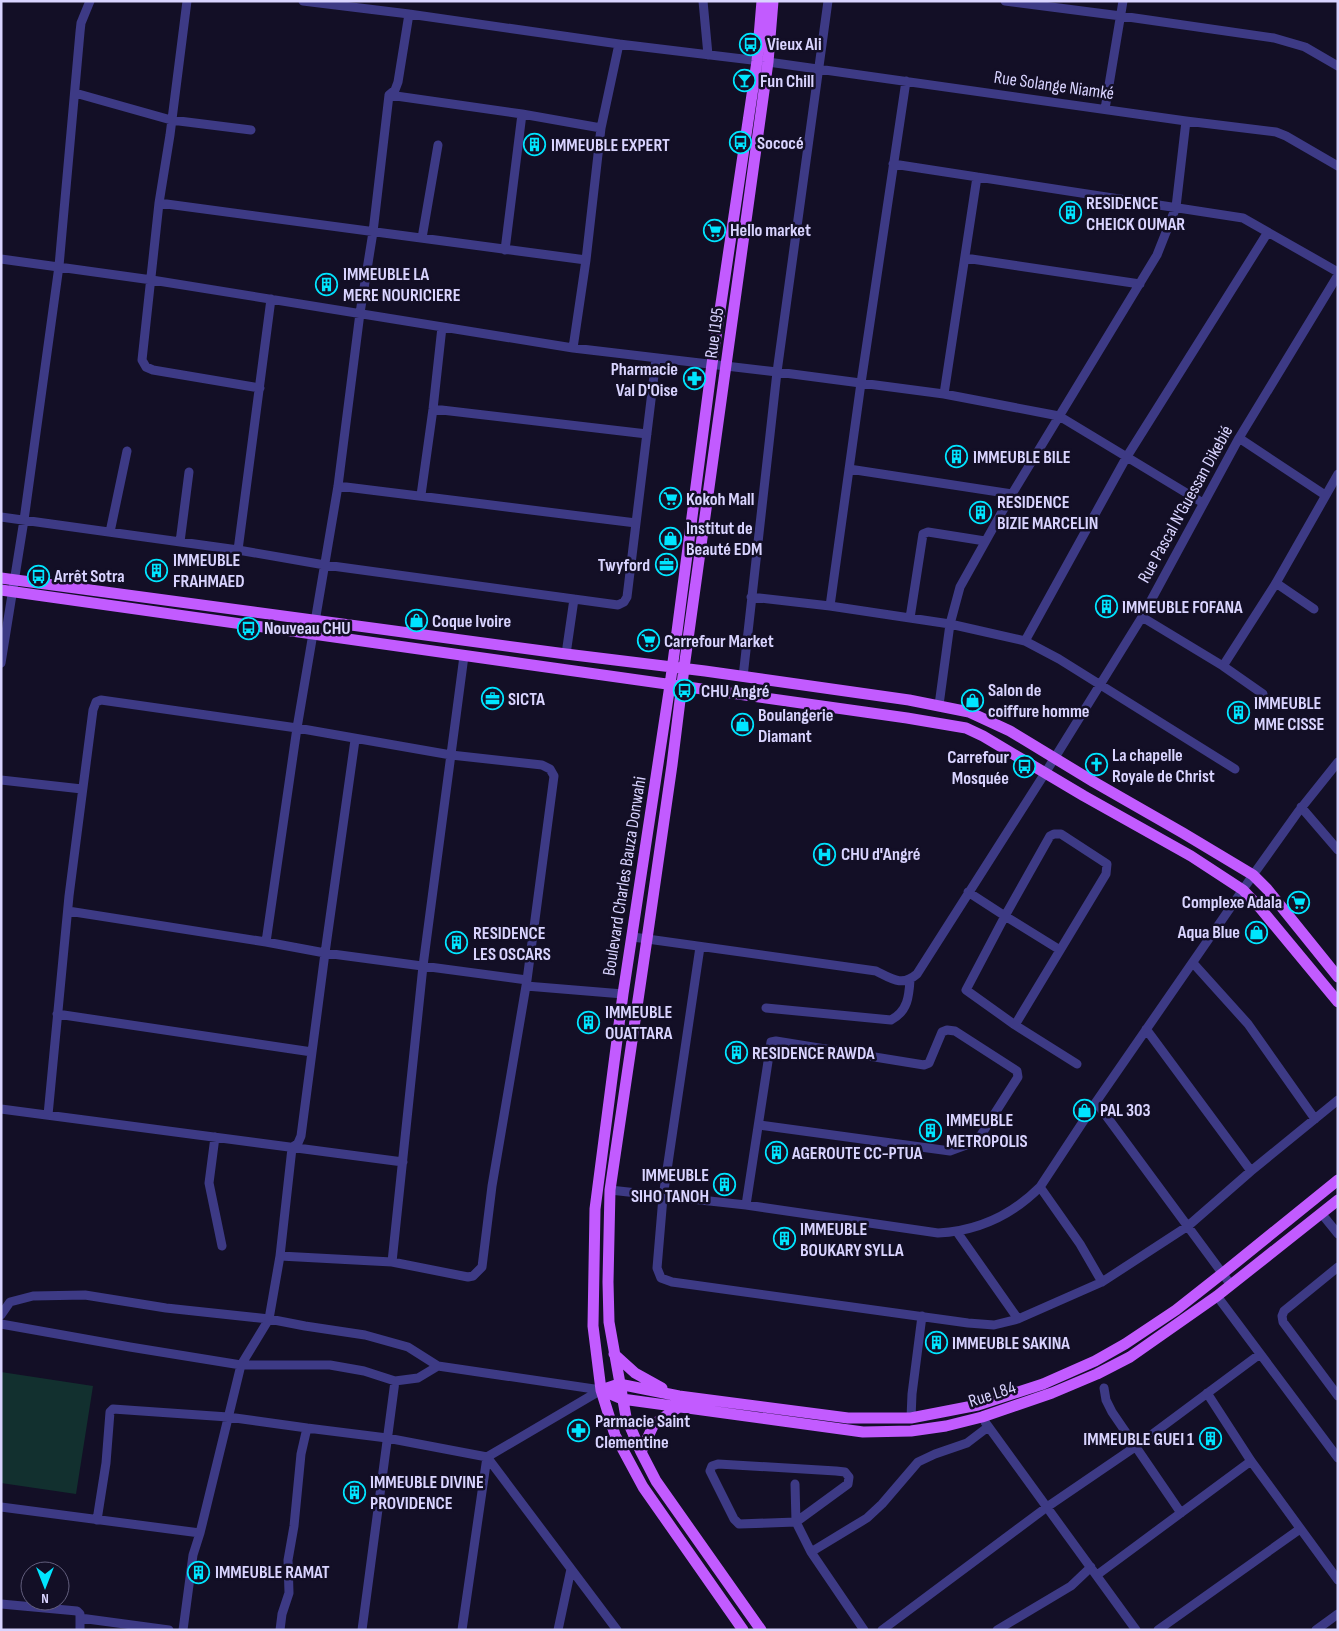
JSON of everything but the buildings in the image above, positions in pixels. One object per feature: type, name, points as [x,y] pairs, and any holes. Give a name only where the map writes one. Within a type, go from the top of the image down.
[{"type":"main road","name":"Rue I195","points":[[678,668],[727,366],[762,61],[762,1]]},
{"type":"main road","name":"Rue I195","points":[[678,668],[712,364],[773,1]]},
{"type":"main road","points":[[1,578],[9,587],[313,634],[966,728],[1191,856],[1243,890],[1338,1002]]},
{"type":"main road","points":[[9,587],[316,621],[742,676],[909,700],[969,712],[992,721],[1253,875],[1338,977]]},
{"type":"main road","points":[[676,686],[678,668]]},
{"type":"main road","name":"Boulevard Charles Bauza Donwahi","points":[[676,686],[623,994],[594,1209],[594,1326],[601,1390],[615,1436],[643,1486],[743,1630]]},
{"type":"main road","name":"Boulevard Charles Bauza Donwahi","points":[[676,686],[648,939],[610,1190],[609,1322],[626,1417],[640,1452],[656,1481],[761,1630]]},
{"type":"main road","points":[[907,718],[909,700]]},
{"type":"main road","points":[[601,1390],[620,1384],[680,1401],[848,1418],[911,1418],[987,1402],[1043,1384],[1095,1361],[1125,1344],[1176,1310],[1338,1180]]},
{"type":"main road","name":"Rue L84","points":[[601,1390],[622,1399],[680,1401],[863,1432],[912,1431],[985,1422],[1097,1374],[1130,1357],[1217,1296],[1338,1200]]},
{"type":"main road","points":[[614,1354],[635,1372],[680,1401]]},
{"type":"main road","points":[[640,1452],[654,1424],[680,1401]]},
{"type":"street","points":[[1,663],[9,587],[24,520],[59,266],[80,32],[90,1]]},
{"type":"street","points":[[187,1],[159,203],[142,360],[146,367],[153,370],[260,388]]},
{"type":"street","name":"Rue Solange Niamké","points":[[303,1],[619,44],[906,80],[1186,121],[1276,132],[1338,166]]},
{"type":"street","points":[[703,1],[708,55]]},
{"type":"street","points":[[742,676],[778,372],[828,1]]},
{"type":"street","points":[[1006,1],[1274,38],[1305,47],[1338,66]]},
{"type":"street","points":[[1105,109],[1123,1]]},
{"type":"street","points":[[266,942],[297,728],[338,486],[360,313],[374,232],[389,95],[395,90],[398,82],[409,14]]},
{"type":"street","points":[[573,348],[586,260],[601,128],[619,44]]},
{"type":"street","points":[[830,606],[906,80]]},
{"type":"street","points":[[75,92],[172,120],[251,130]]},
{"type":"street","points":[[389,95],[522,114],[601,128]]},
{"type":"street","points":[[505,250],[522,114]]},
{"type":"street","points":[[939,705],[950,624],[960,586],[1012,494],[1157,256],[1176,206],[1186,121]]},
{"type":"street","points":[[422,238],[438,145]]},
{"type":"street","points":[[893,164],[1176,206],[1243,218],[1338,274]]},
{"type":"street","points":[[944,394],[977,177]]},
{"type":"street","points":[[159,203],[586,260]]},
{"type":"street","points":[[1026,641],[1126,458],[1268,232]]},
{"type":"street","points":[[965,258],[1140,284]]},
{"type":"street","points":[[1,259],[152,280],[573,348],[944,394],[1059,416],[1203,504]]},
{"type":"street","name":"Rue Pascal N'Guessan Dikebié","points":[[910,980],[917,974],[1142,617],[1239,438],[1338,274]]},
{"type":"street","points":[[238,550],[272,299]]},
{"type":"street","points":[[420,495],[433,409],[442,328]]},
{"type":"street","points":[[1,517],[238,550],[325,565],[618,604],[624,602],[627,597],[656,358]]},
{"type":"street","points":[[433,409],[647,434]]},
{"type":"street","points":[[1239,438],[1325,495]]},
{"type":"street","points":[[110,532],[127,451]]},
{"type":"street","points":[[849,469],[1012,494]]},
{"type":"street","points":[[180,542],[188,472]]},
{"type":"street","points":[[1223,666],[1276,583],[1338,474]]},
{"type":"street","points":[[338,486],[636,523]]},
{"type":"street","points":[[910,618],[924,534],[928,532],[986,541]]},
{"type":"street","points":[[1276,583],[1314,609]]},
{"type":"street","points":[[751,597],[830,606],[950,624],[1026,641],[1059,659],[1235,769]]},
{"type":"street","points":[[566,654],[574,598]]},
{"type":"street","points":[[1142,617],[1223,666],[1264,694]]},
{"type":"street","points":[[392,1262],[423,966],[464,656]]},
{"type":"street","points":[[48,1115],[57,1014],[82,789],[93,710],[96,702],[101,700],[297,728],[355,740],[451,755],[542,766],[550,769],[554,776],[526,983],[492,1186],[482,1267],[473,1276],[468,1277],[392,1262],[280,1256]]},
{"type":"street","points":[[182,1630],[193,1555],[241,1365],[270,1319],[280,1256],[292,1148],[298,1143],[301,1136],[355,740]]},
{"type":"street","points":[[610,1190],[746,1205],[938,1233],[957,1232],[991,1222],[1028,1199],[1040,1187],[1096,1102],[1253,875],[1301,807],[1338,762]]},
{"type":"street","points":[[1,780],[82,789]]},
{"type":"street","points":[[1301,807],[1338,850]]},
{"type":"street","points":[[1015,1025],[1106,874],[1107,864],[1061,834],[1050,836],[966,990],[1015,1025],[1077,1064]]},
{"type":"street","points":[[968,892],[1060,950]]},
{"type":"street","points":[[68,911],[325,953],[423,966],[526,983],[623,994]]},
{"type":"street","points":[[633,937],[876,971],[894,980],[910,980],[910,994],[906,1006],[891,1020],[766,1008]]},
{"type":"street","points":[[700,947],[663,1197],[657,1268],[661,1278],[672,1282],[994,1325],[1018,1319],[1102,1282],[1188,1226],[1251,1171],[1338,1100]]},
{"type":"street","points":[[1193,963],[1248,1024],[1315,1119]]},
{"type":"street","points":[[57,1014],[312,1052]]},
{"type":"street","points":[[1146,1029],[1251,1171]]},
{"type":"street","points":[[746,1205],[770,1042],[776,1041],[924,1065],[929,1063],[942,1032],[947,1030],[955,1031],[1017,1071],[1018,1077],[982,1135],[969,1144],[950,1151],[758,1125]]},
{"type":"street","points":[[1096,1102],[1231,1285]]},
{"type":"street","points":[[1,1109],[403,1162]]},
{"type":"street","points":[[215,1138],[209,1183],[222,1246]]},
{"type":"street","points":[[1040,1187],[1080,1244],[1102,1282]]},
{"type":"street","points":[[1321,1213],[1338,1234]]},
{"type":"street","points":[[957,1232],[1018,1319]]},
{"type":"street","points":[[1338,1280],[1335,1270],[1284,1311],[1282,1316],[1283,1322],[1338,1396]]},
{"type":"street","points":[[1,1315],[10,1302],[33,1296],[85,1295],[166,1308],[270,1319],[373,1337],[408,1347],[438,1366],[601,1390]]},
{"type":"street","points":[[1217,1296],[1338,1458]]},
{"type":"street","points":[[911,1418],[912,1394],[922,1316]]},
{"type":"street","points":[[1,1324],[130,1348],[241,1365],[330,1365],[364,1371],[395,1381],[418,1378],[438,1366]]},
{"type":"street","points":[[882,1630],[1047,1507],[1135,1447],[1260,1354]]},
{"type":"street","points":[[362,1630],[395,1381]]},
{"type":"street","points":[[1104,1388],[1106,1400],[1112,1412],[1181,1513]]},
{"type":"street","points":[[97,1520],[106,1463],[110,1412],[113,1409],[228,1418],[387,1438],[487,1457],[601,1390]]},
{"type":"street","points":[[1206,1393],[1251,1461],[1338,1580]]},
{"type":"street","points":[[811,1552],[867,1518],[882,1504],[918,1462],[967,1443],[985,1422],[1136,1630]]},
{"type":"street","points":[[280,1630],[282,1614],[289,1593],[288,1560],[294,1526],[301,1454],[307,1428]]},
{"type":"street","points":[[487,1457],[616,1630]]},
{"type":"street","points":[[462,1630],[487,1457]]},
{"type":"street","points":[[1097,1575],[1251,1461]]},
{"type":"street","points":[[718,1464],[845,1472],[849,1477],[848,1484],[796,1522],[739,1524],[734,1519],[710,1471],[712,1466],[718,1464]]},
{"type":"street","points":[[795,1484],[796,1522],[811,1552],[864,1630]]},
{"type":"street","points":[[1,1507],[200,1533]]},
{"type":"street","points":[[1158,1630],[1300,1529]]},
{"type":"street","points":[[997,1630],[1071,1586],[1091,1567]]},
{"type":"street","points":[[558,1630],[571,1569]]},
{"type":"street","points":[[1,1604],[77,1611],[80,1612],[80,1630]]},
{"type":"street","points":[[1316,1630],[1338,1614]]},
{"type":"street","points":[[80,1618],[169,1630]]},
{"type":"green space","points":[[1,1372],[93,1386],[76,1494],[1,1483]]},
{"type":"place","name":"Vieux Ali","points":[[751,44]]},
{"type":"place","name":"Fun Chill","points":[[744,81]]},
{"type":"place","name":"Sococé","points":[[741,143]]},
{"type":"place","name":"IMMEUBLE EXPERT","points":[[535,145]]},
{"type":"place","name":"RESIDENCE CHEICK OUMAR","points":[[1070,213]]},
{"type":"place","name":"Hello market","points":[[714,230]]},
{"type":"place","name":"IMMEUBLE LA MERE NOURICIERE","points":[[327,284]]},
{"type":"place","name":"Pharmacie Val D'Oise","points":[[694,379]]},
{"type":"place","name":"IMMEUBLE BILE","points":[[957,457]]},
{"type":"place","name":"Kokoh Mall","points":[[670,499]]},
{"type":"place","name":"RESIDENCE BIZIE MARCELIN","points":[[981,512]]},
{"type":"place","name":"Institut de Beauté EDM","points":[[670,538]]},
{"type":"place","name":"Twyford","points":[[666,565]]},
{"type":"place","name":"IMMEUBLE FRAHMAED","points":[[157,570]]},
{"type":"place","name":"Arrêt Sotra","points":[[38,576]]},
{"type":"place","name":"IMMEUBLE FOFANA","points":[[1106,607]]},
{"type":"place","name":"Coque Ivoire","points":[[416,621]]},
{"type":"place","name":"Nouveau CHU","points":[[248,628]]},
{"type":"place","name":"Carrefour Market","points":[[648,641]]},
{"type":"place","name":"CHU Angré","points":[[685,691]]},
{"type":"place","name":"SICTA","points":[[492,699]]},
{"type":"place","name":"Salon de coiffure homme","points":[[972,700]]},
{"type":"place","name":"IMMEUBLE MME CISSE","points":[[1238,713]]},
{"type":"place","name":"Boulangerie Diamant","points":[[742,725]]},
{"type":"place","name":"La chapelle Royale de Christ","points":[[1096,765]]},
{"type":"place","name":"Carrefour Mosquée","points":[[1025,767]]},
{"type":"place","name":"CHU d'Angré","points":[[825,854]]},
{"type":"place","name":"Complexe Adala","points":[[1298,902]]},
{"type":"place","name":"Aqua Blue","points":[[1256,932]]},
{"type":"place","name":"RESIDENCE LES OSCARS","points":[[457,943]]},
{"type":"place","name":"IMMEUBLE OUATTARA","points":[[589,1022]]},
{"type":"place","name":"RESIDENCE RAWDA","points":[[736,1053]]},
{"type":"place","name":"PAL 303","points":[[1084,1110]]},
{"type":"place","name":"IMMEUBLE METROPOLIS","points":[[930,1130]]},
{"type":"place","name":"AGEROUTE CC-PTUA","points":[[776,1153]]},
{"type":"place","name":"IMMEUBLE SIHO TANOH","points":[[725,1185]]},
{"type":"place","name":"IMMEUBLE BOUKARY SYLLA","points":[[784,1239]]},
{"type":"place","name":"IMMEUBLE SAKINA","points":[[936,1343]]},
{"type":"place","name":"Parmacie Saint Clementine","points":[[579,1431]]},
{"type":"place","name":"IMMEUBLE GUEI 1","points":[[1210,1439]]},
{"type":"place","name":"IMMEUBLE DIVINE PROVIDENCE","points":[[354,1492]]},
{"type":"place","name":"IMMEUBLE RAMAT","points":[[199,1572]]}]
